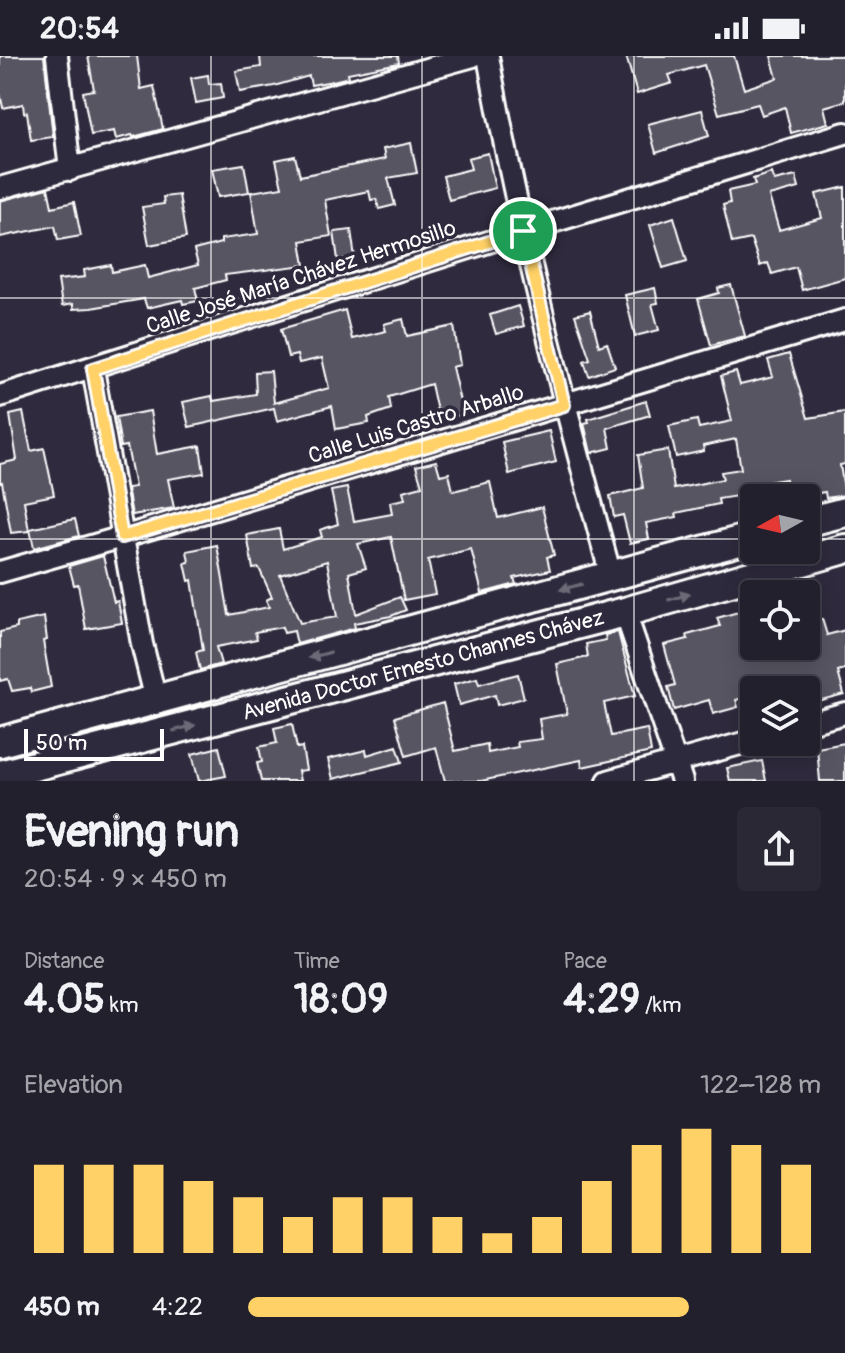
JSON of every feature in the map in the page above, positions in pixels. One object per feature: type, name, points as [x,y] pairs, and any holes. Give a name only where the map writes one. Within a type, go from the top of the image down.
[{"type":"street","points":[[57,56],[70,170]]},
{"type":"street","points":[[0,188],[473,56]]},
{"type":"street","points":[[488,56],[508,172],[564,405],[611,576]]},
{"type":"street","name":"Calle José María Chávez Hermosillo","points":[[0,396],[845,133]]},
{"type":"street","name":"Calle Luis Castro Arballo","points":[[0,572],[845,320]]},
{"type":"street","points":[[93,369],[142,644],[156,700]]},
{"type":"street","points":[[820,518],[845,512]]},
{"type":"street","name":"Avenida Doctor Ernesto Channes Chávez","points":[[0,742],[740,541]]},
{"type":"street","name":"Avenida Doctor Ernesto Channes Chávez","points":[[0,775],[625,612],[845,549]]},
{"type":"street","points":[[625,612],[680,772]]},
{"type":"street","points":[[820,720],[845,713]]},
{"type":"street","points":[[608,781],[680,772],[740,746]]},
{"type":"building","points":[[0,56],[44,56],[53,137],[31,140],[23,104],[3,108]]},
{"type":"building","points":[[88,56],[137,56],[141,89],[154,86],[163,129],[116,139],[114,131],[91,135],[83,92],[94,90]]},
{"type":"building","points":[[260,56],[398,56],[399,63],[348,73],[349,77],[333,81],[311,85],[309,76],[240,92],[236,71],[261,67]]},
{"type":"building","points":[[626,56],[734,56],[744,89],[777,78],[771,56],[845,56],[845,101],[824,107],[828,123],[791,133],[785,107],[762,115],[758,104],[719,114],[704,65],[669,75],[672,83],[637,94]]},
{"type":"building","points":[[208,75],[209,84],[221,83],[223,98],[196,103],[191,78]]},
{"type":"building","points":[[702,110],[709,136],[656,153],[648,124]]},
{"type":"building","points":[[411,143],[417,173],[388,178],[395,205],[379,209],[376,199],[371,200],[369,191],[325,200],[331,236],[301,241],[305,265],[225,275],[226,280],[195,288],[198,301],[183,304],[182,300],[147,308],[144,299],[91,308],[73,309],[73,304],[62,306],[58,280],[85,277],[84,270],[111,265],[112,272],[145,265],[148,278],[198,265],[194,250],[221,243],[221,239],[258,234],[251,192],[282,187],[276,160],[295,156],[300,176],[385,159],[383,149]]},
{"type":"building","points":[[488,153],[495,188],[449,200],[443,176],[471,169],[468,158]]},
{"type":"building","points":[[244,164],[249,192],[218,197],[212,169]]},
{"type":"building","points":[[771,173],[774,181],[796,176],[799,188],[769,196],[779,230],[822,218],[816,194],[845,187],[845,278],[802,290],[796,267],[772,274],[768,263],[760,266],[751,239],[732,243],[723,205],[730,203],[728,191],[755,185],[753,179]]},
{"type":"building","points":[[48,188],[52,207],[74,202],[81,236],[58,240],[55,226],[0,237],[0,201]]},
{"type":"building","points":[[179,195],[186,238],[149,245],[142,207],[164,204],[163,197]]},
{"type":"building","points":[[674,217],[687,261],[663,268],[650,225]]},
{"type":"building","points":[[351,230],[355,258],[338,260],[334,232]]},
{"type":"building","points":[[731,285],[745,336],[711,345],[698,299],[719,293],[718,288]]},
{"type":"building","points":[[655,288],[658,303],[652,304],[659,330],[635,336],[625,295]]},
{"type":"building","points":[[518,306],[524,326],[496,334],[490,315]]},
{"type":"building","points":[[345,310],[352,339],[386,331],[384,324],[403,319],[407,336],[454,326],[460,365],[452,367],[463,414],[439,420],[431,384],[389,397],[391,409],[368,417],[369,423],[336,429],[332,406],[277,421],[274,408],[189,427],[183,402],[212,396],[213,401],[256,394],[255,372],[271,371],[274,403],[329,388],[322,358],[299,363],[297,355],[288,357],[281,329]]},
{"type":"building","points":[[590,311],[599,346],[607,343],[615,367],[589,376],[584,361],[590,359],[575,315]]},
{"type":"building","points":[[789,354],[808,418],[845,412],[845,464],[840,465],[845,495],[826,498],[825,492],[820,493],[820,484],[787,484],[786,479],[740,484],[740,496],[718,499],[719,504],[676,513],[677,517],[646,523],[649,539],[630,543],[623,515],[614,517],[610,496],[643,488],[638,455],[668,450],[674,489],[723,479],[721,472],[741,469],[736,439],[703,446],[704,451],[676,457],[669,426],[697,420],[699,428],[732,421],[721,376],[736,372],[740,385],[773,377],[768,360]]},
{"type":"building","points":[[646,401],[650,415],[607,428],[611,448],[591,453],[584,423],[589,422],[588,419]]},
{"type":"building","points":[[150,411],[157,454],[200,446],[204,473],[168,479],[174,508],[132,515],[127,488],[135,487],[127,446],[121,447],[116,417]]},
{"type":"building","points":[[23,412],[31,451],[44,448],[54,495],[24,501],[29,531],[11,533],[0,483],[0,464],[17,460],[10,415]]},
{"type":"building","points":[[549,431],[556,462],[509,474],[502,442]]},
{"type":"building","points":[[436,461],[440,475],[449,473],[453,491],[490,482],[498,518],[542,507],[554,555],[547,557],[550,570],[514,578],[516,584],[482,593],[471,549],[428,560],[435,594],[404,600],[391,537],[358,544],[366,568],[349,573],[356,614],[400,597],[406,610],[354,623],[355,628],[297,644],[294,631],[284,633],[282,627],[255,632],[257,639],[216,647],[221,664],[200,670],[196,652],[203,650],[192,580],[189,581],[185,563],[189,562],[187,551],[217,545],[229,615],[269,607],[266,600],[272,597],[259,568],[253,569],[247,535],[279,529],[283,549],[322,537],[320,530],[338,524],[331,491],[347,488],[354,521],[392,514],[390,502],[405,499],[403,491],[422,486],[416,466]],"holes":[[[327,561],[337,617],[300,623],[280,575]]]},
{"type":"building","points":[[75,519],[79,536],[34,548],[30,529]]},
{"type":"building","points":[[103,556],[122,623],[86,629],[78,584],[74,585],[69,566]]},
{"type":"building","points":[[740,612],[740,660],[820,660],[820,620],[827,635],[845,630],[845,670],[838,672],[844,694],[820,700],[820,676],[740,676],[740,699],[736,700],[738,707],[713,714],[709,700],[674,710],[668,687],[675,685],[664,645],[720,626],[717,618]]},
{"type":"building","points":[[44,617],[47,640],[43,641],[51,687],[31,692],[30,688],[12,691],[8,679],[0,681],[0,632],[17,628],[17,623]]},
{"type":"building","points":[[618,632],[635,696],[604,703],[611,736],[647,729],[651,752],[582,767],[581,760],[481,781],[445,781],[436,747],[406,756],[395,717],[443,703],[455,751],[487,744],[488,753],[518,747],[517,742],[542,739],[539,719],[567,714],[557,664],[588,657],[586,644],[606,640],[605,635]]},
{"type":"building","points":[[518,674],[524,698],[497,705],[495,695],[459,705],[454,684],[477,678],[479,684]]},
{"type":"building","points":[[292,724],[297,748],[302,747],[306,770],[298,771],[300,781],[261,781],[257,763],[262,762],[259,747],[277,743],[274,728]]},
{"type":"building","points":[[845,743],[845,781],[820,781],[820,747]]},
{"type":"building","points":[[397,746],[402,762],[333,779],[328,759],[366,750],[367,755]]},
{"type":"building","points":[[219,747],[226,776],[199,781],[192,754]]},
{"type":"building","points":[[762,761],[766,781],[730,781],[727,768]]},
{"type":"route","points":[[523,231],[564,405],[122,537],[93,369],[523,231]]}]
